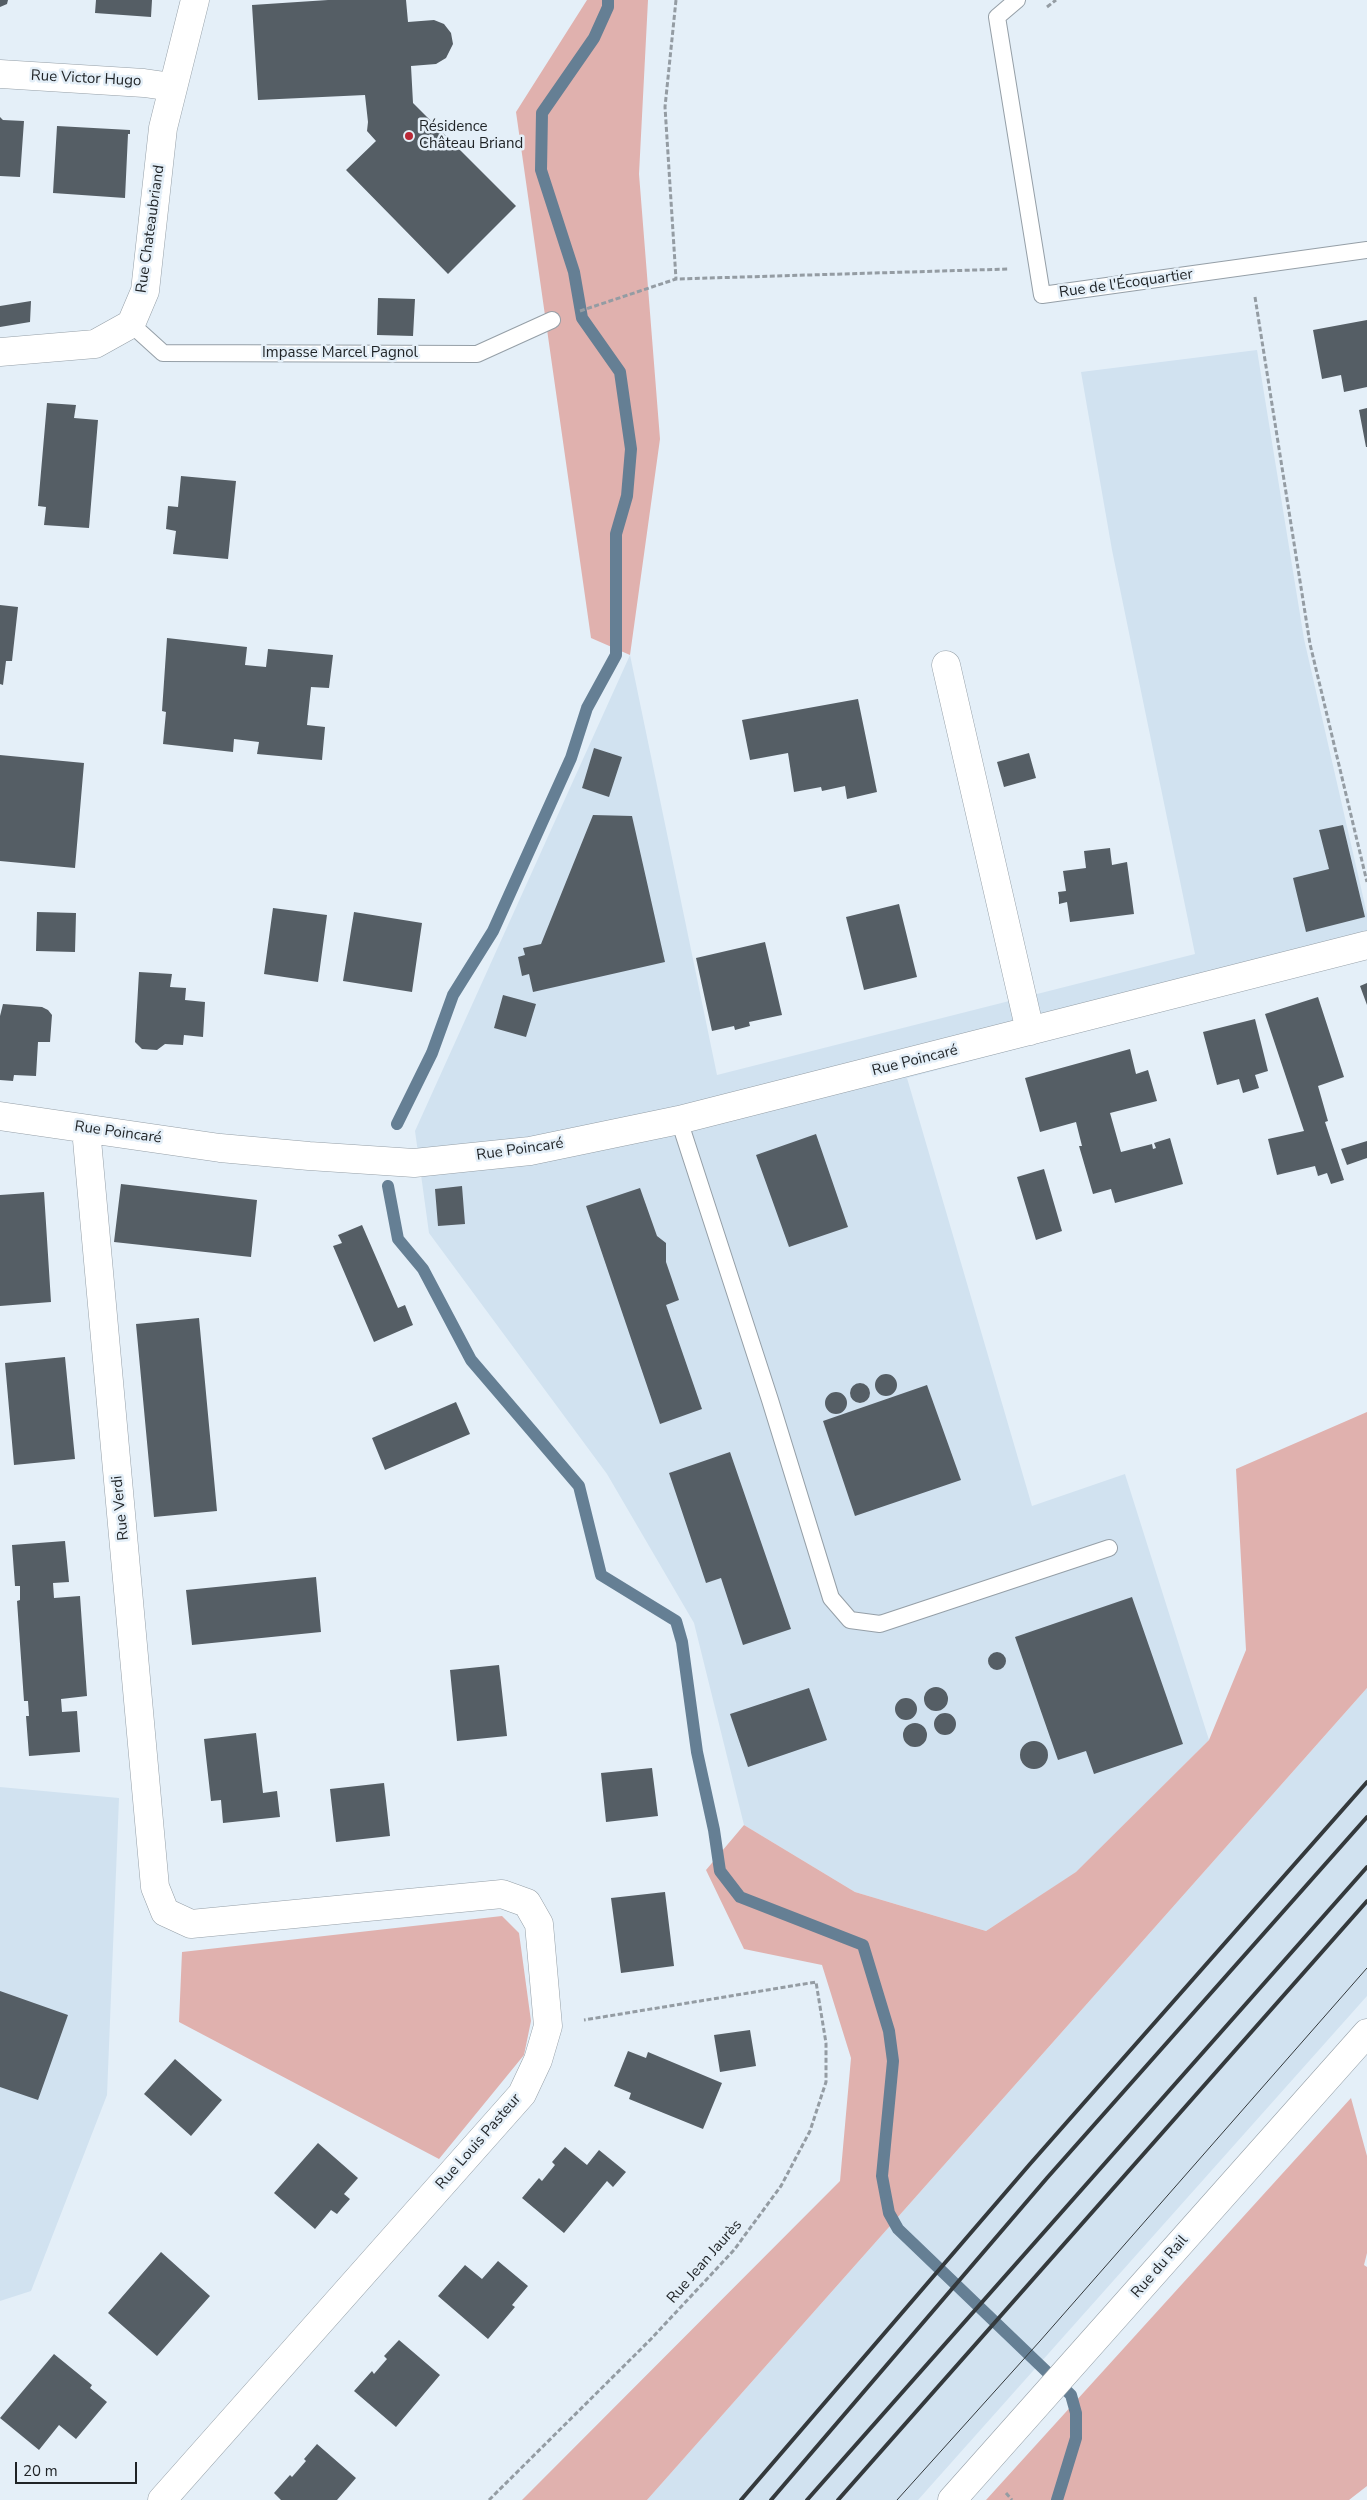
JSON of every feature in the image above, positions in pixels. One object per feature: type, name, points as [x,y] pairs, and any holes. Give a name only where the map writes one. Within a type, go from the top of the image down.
[{"type":"street","name":"Rue Chateaubriand","points":[[131,324],[145,291],[163,128],[195,0]]},
{"type":"street","name":"Rue Victor Hugo","points":[[0,74],[144,82],[172,87]]},
{"type":"street","points":[[0,352],[95,344],[131,324]]},
{"type":"street","points":[[946,665],[1030,1032]]},
{"type":"street","name":"Rue Poincaré","points":[[0,1116],[220,1148],[414,1162],[530,1151],[679,1120],[1367,945]]},
{"type":"street","name":"Rue Verdi","points":[[86,1129],[155,1887]]},
{"type":"street","name":"Rue Louis Pasteur","points":[[155,1887],[165,1912],[191,1924],[502,1894],[527,1902],[539,1924],[548,2026],[538,2060],[522,2094],[162,2500]]},
{"type":"street","name":"Rue du Rail","points":[[952,2500],[1367,2032]]},
{"type":"lane","name":"Rue de l'Écoquartier","points":[[1017,0],[997,17],[1042,295],[1367,250]]},
{"type":"lane","name":"Impasse Marcel Pagnol","points":[[131,324],[163,353],[477,354],[552,320]]},
{"type":"lane","points":[[679,1120],[770,1400],[831,1598],[850,1620],[880,1624],[1109,1548]]},
{"type":"path","points":[[676,0],[665,107],[676,279]]},
{"type":"path","points":[[1250,266],[1310,644],[1367,882]]},
{"type":"path","points":[[603,303],[676,279],[1038,268]]},
{"type":"path","name":"Rue Jean Jaurès","points":[[489,2500],[651,2339],[734,2250],[781,2186],[810,2131],[826,2082],[826,2043],[816,1982],[548,2026]]},
{"type":"shaded area","points":[[587,0],[648,0],[639,174],[660,439],[630,655],[591,638],[516,112]]},
{"type":"shaded area","points":[[1257,350],[1304,639],[1367,914],[1367,956],[907,1078],[1032,1506],[1125,1474],[1209,1740],[1077,1872],[986,1931],[855,1892],[744,1825],[694,1623],[607,1474],[429,1233],[415,1131],[630,655],[717,1075],[1195,954],[1112,550],[1081,372]]},
{"type":"shaded area","points":[[1367,1412],[1367,1688],[647,2500],[522,2500],[840,2181],[851,2058],[822,1965],[744,1949],[706,1870],[744,1825],[855,1892],[986,1931],[1076,1872],[1209,1740],[1246,1650],[1236,1469]]},
{"type":"shaded area","points":[[1367,1688],[1367,1996],[918,2500],[647,2500]]},
{"type":"shaded area","points":[[0,1787],[119,1798],[107,2095],[31,2291],[0,2301]]},
{"type":"shaded area","points":[[502,1916],[519,1933],[531,2021],[524,2055],[439,2159],[179,2022],[182,1952]]},
{"type":"shaded area","points":[[1351,2098],[1367,2156],[1367,2253],[1364,2265],[1367,2267],[1367,2486],[1349,2500],[986,2500]]},
{"type":"building","points":[[0,0],[8,0],[7,4],[0,7]]},
{"type":"building","points":[[96,0],[152,0],[151,17],[95,13]]},
{"type":"building","name":"Résidence Château Briand","points":[[328,0],[406,0],[408,22],[434,20],[444,24],[451,33],[453,44],[446,58],[436,64],[411,66],[413,103],[516,206],[448,274],[346,170],[376,141],[367,131],[365,95],[258,100],[252,5]]},
{"type":"building","points":[[0,117],[3,120],[24,121],[20,177],[0,176]]},
{"type":"building","points":[[57,126],[130,130],[130,134],[128,134],[125,198],[53,193]]},
{"type":"building","points":[[378,298],[415,299],[413,336],[377,335]]},
{"type":"building","points":[[31,301],[30,322],[0,327],[0,306]]},
{"type":"building","points":[[1367,320],[1367,387],[1344,392],[1341,375],[1322,379],[1313,330]]},
{"type":"building","points":[[47,403],[76,405],[74,418],[98,420],[89,528],[44,525],[46,507],[38,506]]},
{"type":"building","points":[[1367,408],[1367,447],[1366,447],[1359,410]]},
{"type":"building","points":[[181,476],[236,481],[228,559],[173,554],[176,531],[166,529],[168,506],[178,507]]},
{"type":"building","points":[[0,605],[18,607],[12,661],[6,661],[3,685],[0,684]]},
{"type":"building","points":[[167,638],[247,647],[245,665],[266,667],[268,649],[333,655],[329,688],[311,687],[307,725],[325,727],[322,760],[257,754],[259,742],[234,739],[233,752],[163,744],[166,712],[162,711]]},
{"type":"building","points":[[858,699],[877,792],[847,799],[845,786],[822,791],[821,787],[794,792],[788,753],[750,760],[742,720]]},
{"type":"building","points":[[594,748],[622,757],[609,797],[582,788]]},
{"type":"building","points":[[1029,753],[1036,778],[1004,787],[997,762]]},
{"type":"building","points":[[0,755],[84,763],[75,868],[0,861]]},
{"type":"building","points":[[593,815],[632,816],[665,962],[533,992],[529,974],[522,976],[518,957],[525,955],[523,948],[541,944]]},
{"type":"building","points":[[1343,825],[1365,917],[1306,932],[1293,878],[1329,869],[1319,830]]},
{"type":"building","points":[[1110,848],[1112,865],[1127,862],[1134,914],[1070,922],[1067,902],[1059,904],[1058,892],[1066,891],[1063,871],[1086,868],[1084,851]]},
{"type":"building","points":[[899,904],[917,977],[864,990],[846,917]]},
{"type":"building","points":[[273,908],[327,915],[318,982],[264,974]]},
{"type":"building","points":[[37,912],[76,913],[75,952],[36,951]]},
{"type":"building","points":[[354,912],[422,923],[412,992],[343,981]]},
{"type":"building","points":[[765,942],[782,1015],[749,1022],[750,1026],[735,1030],[734,1026],[712,1031],[696,958]]},
{"type":"building","points":[[139,972],[172,974],[170,987],[186,988],[185,1000],[205,1002],[203,1037],[184,1035],[183,1045],[165,1044],[157,1050],[142,1049],[135,1042]]},
{"type":"building","points":[[1367,983],[1367,1005],[1360,986]]},
{"type":"building","points":[[503,995],[536,1004],[526,1037],[494,1028]]},
{"type":"building","points":[[1318,997],[1344,1077],[1318,1086],[1328,1121],[1325,1122],[1344,1180],[1331,1184],[1327,1173],[1318,1176],[1315,1166],[1277,1175],[1268,1139],[1304,1131],[1265,1014]]},
{"type":"building","points":[[3,1004],[42,1007],[52,1015],[50,1042],[38,1042],[36,1076],[14,1075],[13,1081],[0,1080],[0,1016]]},
{"type":"building","points":[[1255,1019],[1268,1071],[1255,1075],[1259,1088],[1243,1093],[1239,1079],[1217,1085],[1203,1032]]},
{"type":"building","points":[[1130,1049],[1136,1074],[1148,1070],[1157,1101],[1110,1113],[1121,1152],[1152,1144],[1153,1149],[1156,1148],[1154,1143],[1170,1138],[1183,1184],[1115,1203],[1111,1189],[1093,1194],[1079,1146],[1082,1146],[1076,1122],[1040,1132],[1025,1078]]},
{"type":"building","points":[[816,1134],[848,1227],[789,1247],[756,1155]]},
{"type":"building","points":[[1367,1141],[1367,1158],[1347,1165],[1341,1149]]},
{"type":"building","points":[[1044,1169],[1062,1231],[1036,1240],[1017,1177]]},
{"type":"building","points":[[121,1184],[257,1200],[251,1257],[114,1242]]},
{"type":"building","points":[[462,1186],[465,1224],[438,1226],[435,1189]]},
{"type":"building","points":[[640,1188],[657,1236],[666,1243],[666,1262],[679,1300],[666,1305],[702,1409],[660,1424],[586,1206]]},
{"type":"building","points":[[44,1192],[51,1302],[0,1306],[0,1195]]},
{"type":"building","points":[[362,1225],[398,1308],[405,1305],[413,1325],[374,1342],[333,1246],[342,1243],[338,1235]]},
{"type":"building","points":[[199,1318],[217,1511],[154,1517],[136,1324]]},
{"type":"building","points":[[65,1357],[75,1459],[14,1465],[5,1363]]},
{"type":"building","points":[[886,1374],[894,1377],[897,1385],[894,1393],[886,1396],[878,1393],[875,1385],[878,1377]]},
{"type":"building","points":[[860,1383],[867,1386],[870,1393],[867,1400],[860,1403],[853,1400],[850,1393],[853,1386]]},
{"type":"building","points":[[927,1385],[961,1480],[855,1516],[823,1421]]},
{"type":"building","points":[[836,1392],[844,1395],[847,1403],[844,1411],[836,1414],[828,1411],[825,1403],[828,1395]]},
{"type":"building","points":[[456,1402],[470,1434],[385,1470],[372,1438]]},
{"type":"building","points":[[730,1452],[791,1629],[743,1645],[721,1578],[706,1583],[669,1473]]},
{"type":"building","points":[[65,1541],[69,1582],[53,1583],[54,1598],[80,1596],[87,1696],[61,1699],[62,1712],[77,1711],[80,1752],[29,1756],[26,1716],[29,1716],[28,1701],[24,1701],[17,1601],[20,1600],[20,1586],[15,1586],[12,1545]]},
{"type":"building","points":[[316,1577],[321,1632],[192,1645],[186,1590]]},
{"type":"building","points":[[1132,1597],[1183,1744],[1094,1774],[1086,1751],[1058,1760],[1015,1637]]},
{"type":"building","points":[[997,1652],[1003,1655],[1006,1661],[1003,1667],[997,1670],[991,1667],[988,1661],[991,1655]]},
{"type":"building","points":[[499,1665],[507,1736],[457,1741],[450,1670]]},
{"type":"building","points":[[936,1687],[944,1691],[948,1699],[944,1707],[936,1711],[928,1707],[924,1699],[928,1691]]},
{"type":"building","points":[[809,1688],[827,1740],[748,1767],[730,1714]]},
{"type":"building","points":[[902,1698],[910,1698],[917,1705],[917,1713],[910,1720],[902,1720],[895,1713],[895,1705]]},
{"type":"building","points":[[941,1713],[949,1713],[956,1720],[956,1728],[949,1735],[941,1735],[934,1728],[934,1720]]},
{"type":"building","points":[[915,1723],[923,1727],[927,1735],[923,1743],[915,1747],[907,1743],[903,1735],[907,1727]]},
{"type":"building","points":[[256,1733],[263,1793],[277,1791],[280,1817],[223,1823],[221,1800],[211,1801],[204,1739]]},
{"type":"building","points":[[1034,1741],[1044,1745],[1048,1755],[1044,1765],[1034,1769],[1024,1765],[1020,1755],[1024,1745]]},
{"type":"building","points":[[652,1768],[658,1816],[606,1822],[601,1773]]},
{"type":"building","points":[[384,1783],[390,1836],[336,1842],[330,1789]]},
{"type":"building","points":[[665,1892],[674,1966],[621,1973],[611,1898]]},
{"type":"building","points":[[0,1991],[68,2015],[38,2100],[0,2087]]},
{"type":"building","points":[[750,2030],[756,2066],[720,2072],[714,2035]]},
{"type":"building","points":[[628,2051],[646,2058],[648,2052],[722,2083],[703,2129],[629,2099],[631,2093],[614,2086]]},
{"type":"building","points":[[175,2059],[222,2100],[191,2136],[144,2094]]},
{"type":"building","points":[[318,2143],[358,2178],[344,2194],[350,2199],[337,2214],[331,2210],[315,2229],[274,2193]]},
{"type":"building","points":[[565,2147],[587,2165],[599,2150],[626,2172],[613,2187],[607,2181],[564,2233],[522,2198],[539,2178],[542,2181],[555,2165],[552,2162]]},
{"type":"building","points":[[161,2252],[210,2296],[157,2356],[108,2313]]},
{"type":"building","points":[[498,2261],[528,2286],[512,2305],[515,2307],[488,2339],[438,2296],[465,2265],[482,2279]]},
{"type":"building","points":[[399,2340],[440,2375],[396,2427],[354,2391],[372,2371],[374,2374],[387,2359],[384,2356]]},
{"type":"building","points":[[54,2354],[92,2385],[90,2388],[107,2402],[76,2439],[59,2425],[39,2450],[0,2418]]},
{"type":"building","points":[[317,2444],[356,2478],[337,2500],[281,2500],[274,2493],[290,2475],[292,2477]]},
{"type":"waterway","points":[[397,1124],[432,1053],[453,995],[493,931],[571,758],[587,708],[616,655],[616,534],[627,496],[631,449],[620,372],[582,318],[574,272],[541,170],[542,113],[594,38],[608,7],[608,0]]},
{"type":"waterway","points":[[388,1186],[398,1239],[423,1269],[471,1360],[579,1486],[601,1575],[676,1621],[682,1642],[697,1752],[714,1830],[720,1871],[740,1897],[863,1945],[889,2031],[893,2061],[882,2176],[889,2213],[898,2229],[1071,2395],[1076,2413],[1076,2438],[1057,2500]]},
{"type":"tram line","points":[[897,2500],[1040,2341],[1367,1968]]},
{"type":"railway","points":[[741,2500],[1030,2164],[1367,1782]]},
{"type":"railway","points":[[771,2500],[1047,2178],[1367,1817]]},
{"type":"railway","points":[[807,2500],[1367,1867]]},
{"type":"railway","points":[[838,2500],[1367,1901]]},
{"type":"place","name":"Résidence Château Briand","points":[[409,136]]}]
